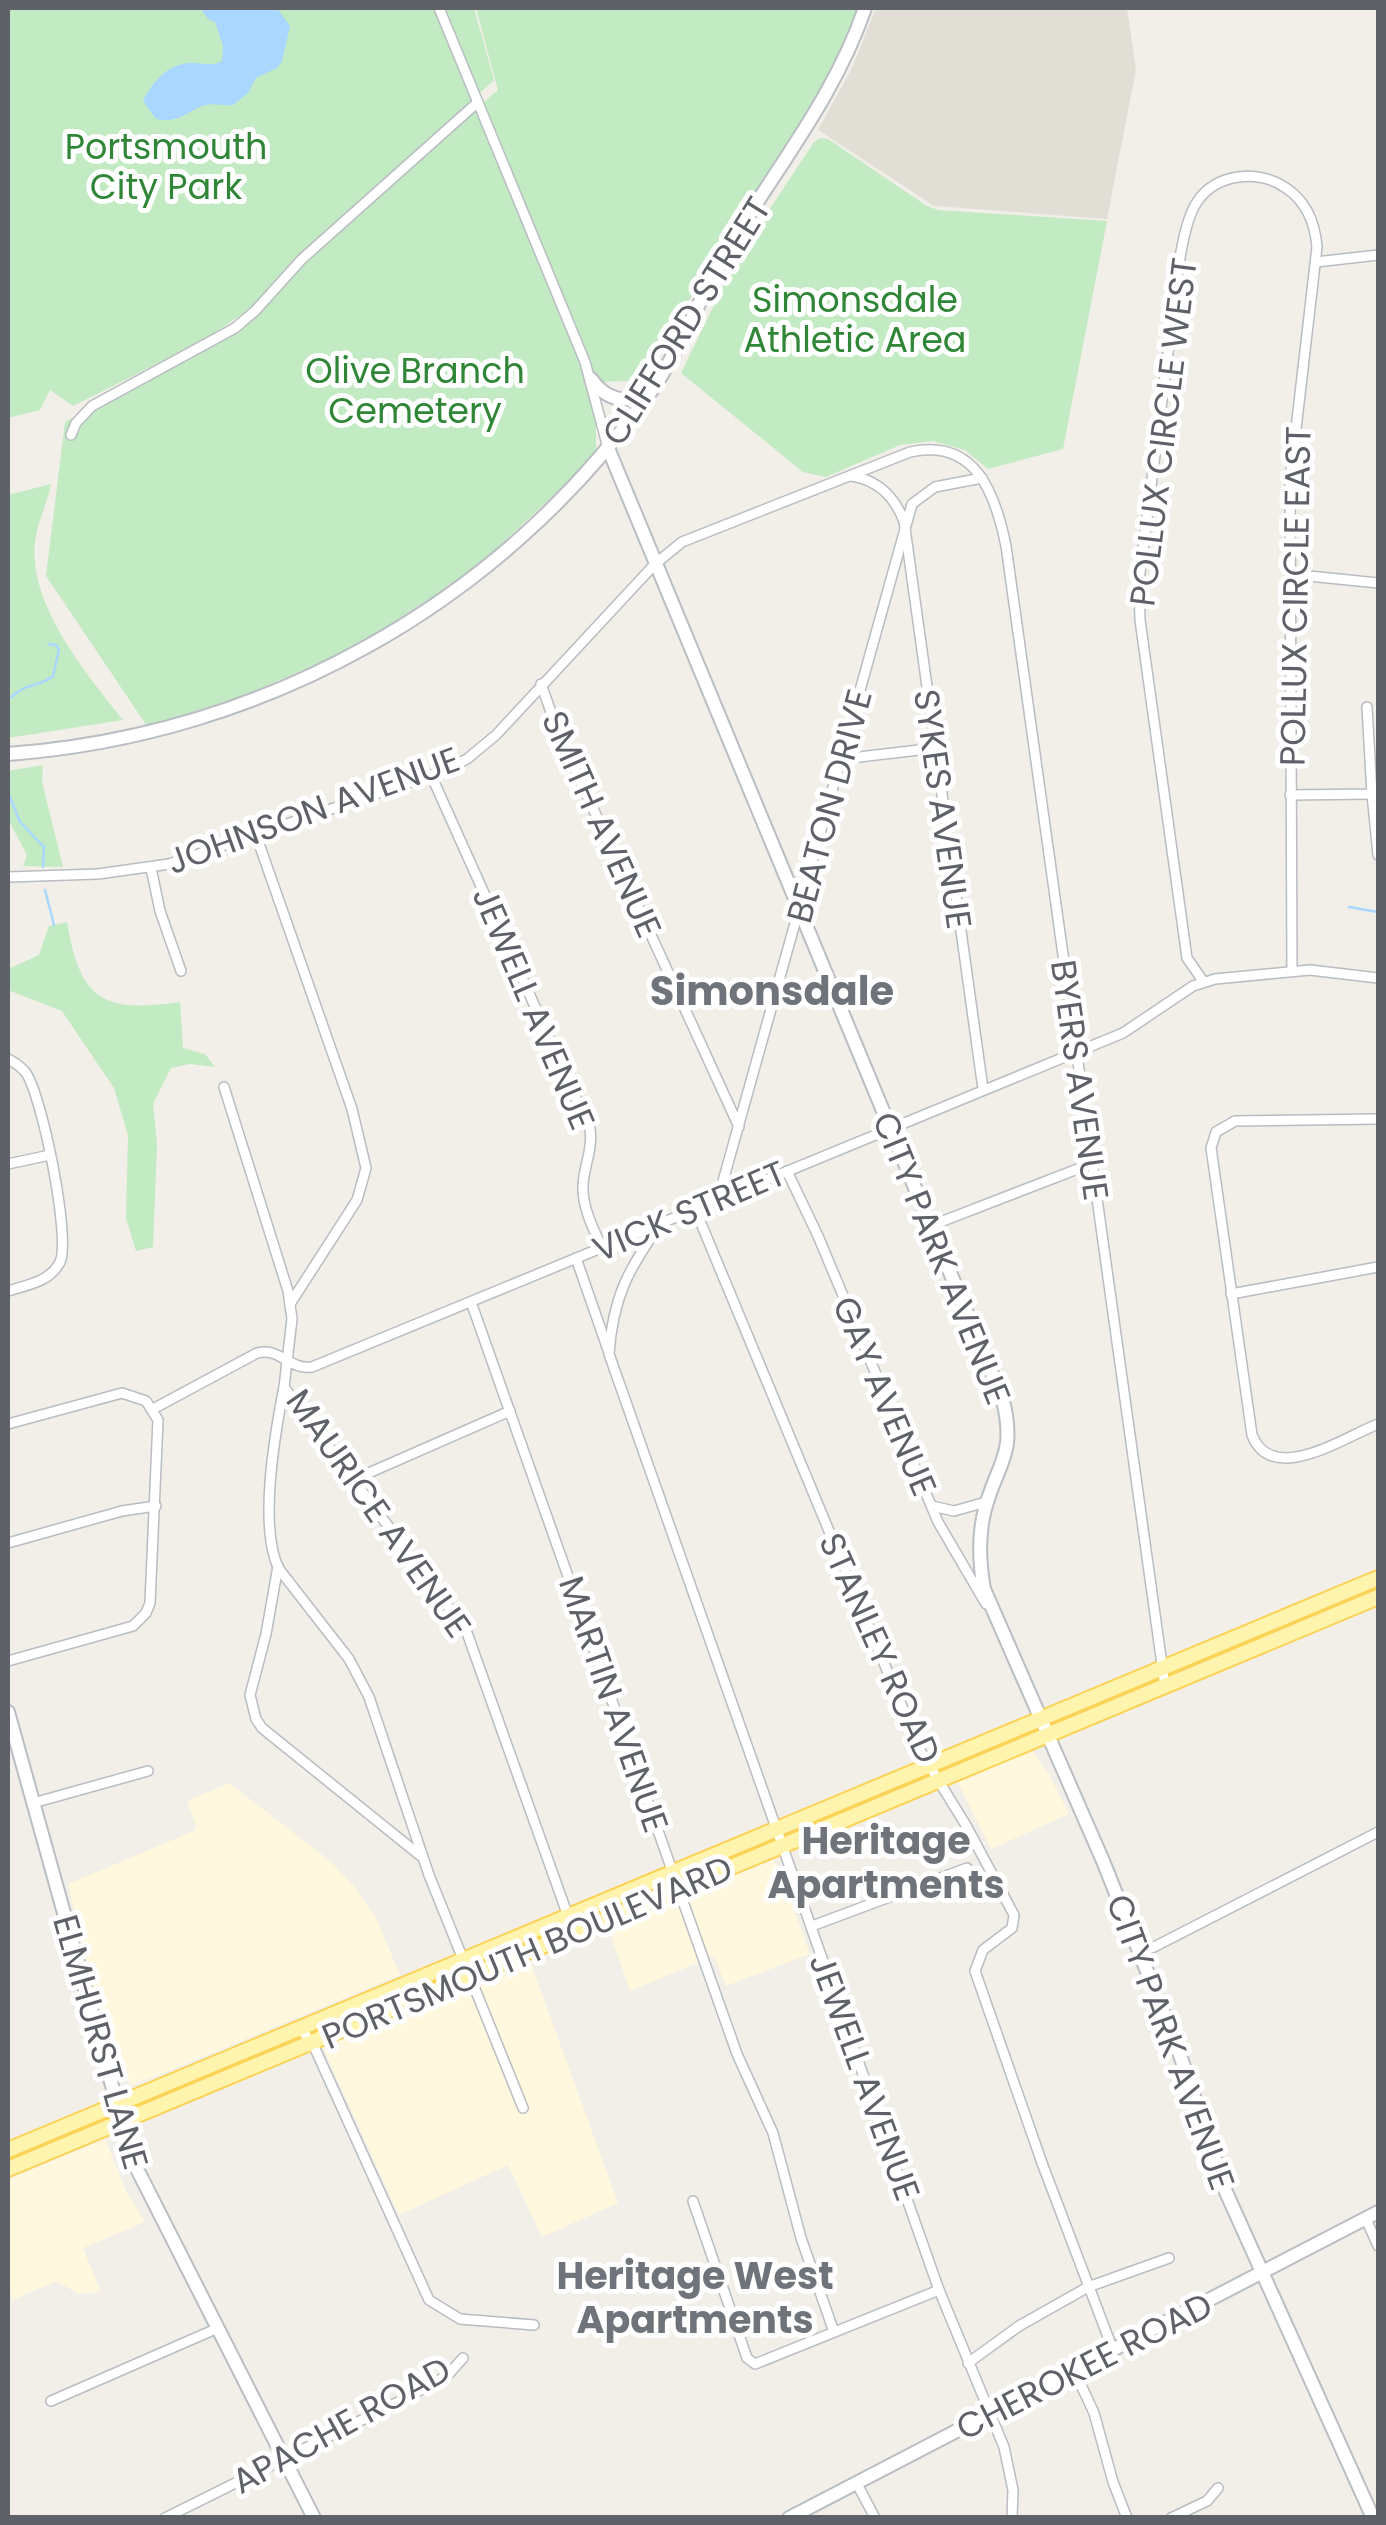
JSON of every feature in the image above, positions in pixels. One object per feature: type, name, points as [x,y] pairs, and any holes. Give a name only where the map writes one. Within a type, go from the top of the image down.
[{"type":"main road","name":"PORTSMOUTH BOULEVARD","points":[[8,2150],[1378,1578]]},
{"type":"main road","name":"PORTSMOUTH BOULEVARD","points":[[8,2169],[1378,1596]]},
{"type":"street","points":[[439,8],[591,379],[608,448]]},
{"type":"street","name":"CLIFFORD STREET","points":[[8,754],[96,744],[195,721],[323,672],[421,616],[473,579],[562,500],[650,393],[714,271],[838,76],[865,8]]},
{"type":"street","points":[[71,435],[92,406],[235,328],[255,312],[302,259],[478,102]]},
{"type":"street","name":"POLLUX CIRCLE EAST","points":[[1216,184],[1244,176],[1261,178],[1287,188],[1312,220],[1316,262],[1290,481],[1292,970]]},
{"type":"street","name":"POLLUX CIRCLE WEST","points":[[1203,981],[1187,958],[1140,620],[1139,582],[1187,225],[1195,204],[1216,184]]},
{"type":"street","points":[[1316,262],[1378,255]]},
{"type":"street","points":[[591,379],[614,398],[631,399],[650,393]]},
{"type":"street","name":"CITY PARK AVENUE","points":[[608,448],[1003,1400],[1007,1416],[1004,1463],[987,1502],[980,1536],[980,1568],[994,1616],[1078,1800],[1188,2077],[1226,2192],[1373,2518]]},
{"type":"street","name":"JOHNSON AVENUE","points":[[8,878],[151,868],[450,768],[482,748],[655,564],[698,534],[886,460],[927,448],[955,454],[982,478]]},
{"type":"street","points":[[848,476],[866,479],[886,491],[899,509],[905,528]]},
{"type":"street","name":"BEATON DRIVE","points":[[718,1200],[912,504],[927,490],[982,478]]},
{"type":"street","name":"BYERS AVENUE","points":[[982,478],[996,508],[1006,546],[1166,1686]]},
{"type":"street","name":"SYKES AVENUE","points":[[905,528],[983,1089]]},
{"type":"street","points":[[1288,574],[1378,583]]},
{"type":"street","name":"SMITH AVENUE","points":[[541,684],[558,732],[739,1127]]},
{"type":"street","points":[[1367,707],[1378,855]]},
{"type":"street","points":[[842,760],[936,748]]},
{"type":"street","name":"JEWELL AVENUE","points":[[430,775],[590,1129],[592,1142],[584,1202],[602,1248]]},
{"type":"street","points":[[1290,795],[1372,794]]},
{"type":"street","points":[[256,835],[352,1109],[366,1168],[357,1200],[290,1304]]},
{"type":"street","points":[[151,868],[160,911],[181,971]]},
{"type":"street","name":"VICK STREET","points":[[153,1409],[256,1353],[268,1350],[302,1368],[312,1366],[472,1302],[1076,1052],[1143,1022],[1203,981],[1292,970],[1378,978]]},
{"type":"street","points":[[8,1060],[20,1066],[31,1083],[61,1215],[62,1258],[49,1276],[8,1291]]},
{"type":"street","name":"MAURICE AVENUE","points":[[224,1086],[290,1304],[284,1386],[466,1630],[574,1933]]},
{"type":"street","points":[[1378,1119],[1234,1120],[1216,1132],[1212,1152],[1254,1440],[1266,1454],[1284,1460],[1378,1424]]},
{"type":"street","points":[[8,1164],[50,1155]]},
{"type":"street","points":[[930,1226],[1093,1163]]},
{"type":"street","name":"GAY AVENUE","points":[[787,1171],[932,1506],[994,1616]]},
{"type":"street","name":"STANLEY ROAD","points":[[695,1209],[921,1752],[1014,1915],[1012,1928],[983,1950],[975,1972],[1113,2350]]},
{"type":"street","name":"JEWELL AVENUE","points":[[609,1354],[611,1319],[622,1282],[660,1224]]},
{"type":"street","name":"JEWELL AVENUE","points":[[576,1258],[939,2290],[1010,2466],[1012,2518]]},
{"type":"street","points":[[1232,1294],[1378,1266]]},
{"type":"street","name":"MARTIN AVENUE","points":[[472,1302],[737,2054],[773,2132],[796,2223],[834,2332]]},
{"type":"street","points":[[284,1386],[269,1528],[278,1566],[360,1678],[468,1977],[523,2108]]},
{"type":"street","points":[[8,1424],[122,1392],[138,1396],[153,1409],[160,1434],[150,1603],[140,1620],[124,1629],[8,1661]]},
{"type":"street","points":[[355,1479],[510,1411]]},
{"type":"street","points":[[932,1506],[966,1510],[987,1502]]},
{"type":"street","points":[[8,1543],[122,1510],[156,1506]]},
{"type":"street","points":[[278,1566],[266,1634],[251,1682],[256,1719],[262,1728],[424,1858]]},
{"type":"street","name":"ELMHURST LANE","points":[[8,1712],[141,2181],[314,2518]]},
{"type":"street","points":[[34,1803],[148,1771]]},
{"type":"street","points":[[1139,1952],[1378,1832]]},
{"type":"street","points":[[812,1926],[967,1868]]},
{"type":"street","points":[[300,2029],[312,2042],[422,2290],[430,2300],[460,2319],[534,2325]]},
{"type":"street","points":[[693,2201],[750,2362],[760,2364],[939,2290]]},
{"type":"street","points":[[1372,2216],[1378,2246]]},
{"type":"street","name":"CHEROKEE ROAD","points":[[788,2518],[1372,2216]]},
{"type":"street","points":[[968,2362],[1019,2326],[1088,2287],[1169,2258]]},
{"type":"street","points":[[50,2401],[218,2328]]},
{"type":"street","name":"APACHE ROAD","points":[[164,2518],[446,2376],[463,2358]]},
{"type":"street","points":[[1074,2370],[1094,2413],[1127,2518]]},
{"type":"street","points":[[856,2482],[875,2518]]},
{"type":"street","points":[[1171,2518],[1208,2501],[1218,2488]]},
{"type":"shaded area","points":[[876,8],[1127,8],[1136,70],[1107,219],[934,206],[818,130],[852,68]]},
{"type":"shaded area","points":[[1032,1750],[1069,1814],[991,1849],[957,1781]]},
{"type":"shaded area","points":[[229,1783],[330,1861],[353,1885],[376,1918],[400,1975],[132,2086],[125,2079],[94,1992],[68,1884],[194,1831],[196,1825],[187,1801]]},
{"type":"shaded area","points":[[772,1860],[778,1865],[810,1954],[726,1986],[714,1956],[630,1991],[608,1927]]},
{"type":"shaded area","points":[[530,1961],[618,2203],[542,2237],[508,2165],[399,2215],[323,2048]]},
{"type":"shaded area","points":[[105,2139],[127,2193],[145,2222],[83,2248],[101,2292],[78,2294],[57,2281],[12,2300],[8,2288],[8,2179]]},
{"type":"green space","name":"Portsmouth City Park","points":[[8,8],[474,8],[494,80],[291,264],[257,304],[202,341],[73,406],[50,390],[40,410],[8,418]]},
{"type":"green space","name":"Olive Branch Cemetery","points":[[476,8],[858,8],[840,58],[639,381],[590,382],[596,400],[596,454],[581,470],[471,572],[350,650],[240,697],[147,726],[46,576],[65,422],[252,321],[290,273],[498,90]]},
{"type":"green space","name":"Simonsdale Athletic Area","points":[[820,138],[828,139],[938,210],[1107,221],[1063,449],[988,469],[965,450],[933,441],[900,445],[826,477],[803,472],[681,373],[736,260]]},
{"type":"green space","points":[[51,484],[36,536],[39,585],[61,634],[123,720],[8,738],[8,495]]},
{"type":"green space","points":[[43,765],[42,782],[63,867],[23,866],[27,855],[8,819],[8,771]]},
{"type":"green space","points":[[67,922],[72,949],[88,985],[114,1002],[180,1002],[183,1048],[205,1054],[215,1067],[189,1064],[171,1068],[153,1104],[157,1144],[153,1247],[136,1251],[126,1218],[128,1135],[114,1088],[62,1011],[8,990],[8,969],[39,955],[49,926]]},
{"type":"water","points":[[200,8],[277,8],[290,26],[282,61],[277,68],[256,78],[248,93],[233,105],[206,105],[178,118],[156,119],[143,101],[164,73],[188,63],[222,61],[223,46],[215,22]]},
{"type":"waterway","points":[[8,700],[20,690],[53,676],[59,650],[49,644]]},
{"type":"waterway","points":[[8,792],[20,822],[44,847],[43,867]]},
{"type":"waterway","points":[[45,890],[54,925]]},
{"type":"waterway","points":[[1349,907],[1378,912]]},
{"type":"district","name":"Simonsdale","points":[[772,991]]},
{"type":"district","name":"Heritage Apartments","points":[[886,1862]]},
{"type":"district","name":"Heritage West Apartments","points":[[695,2297]]}]
